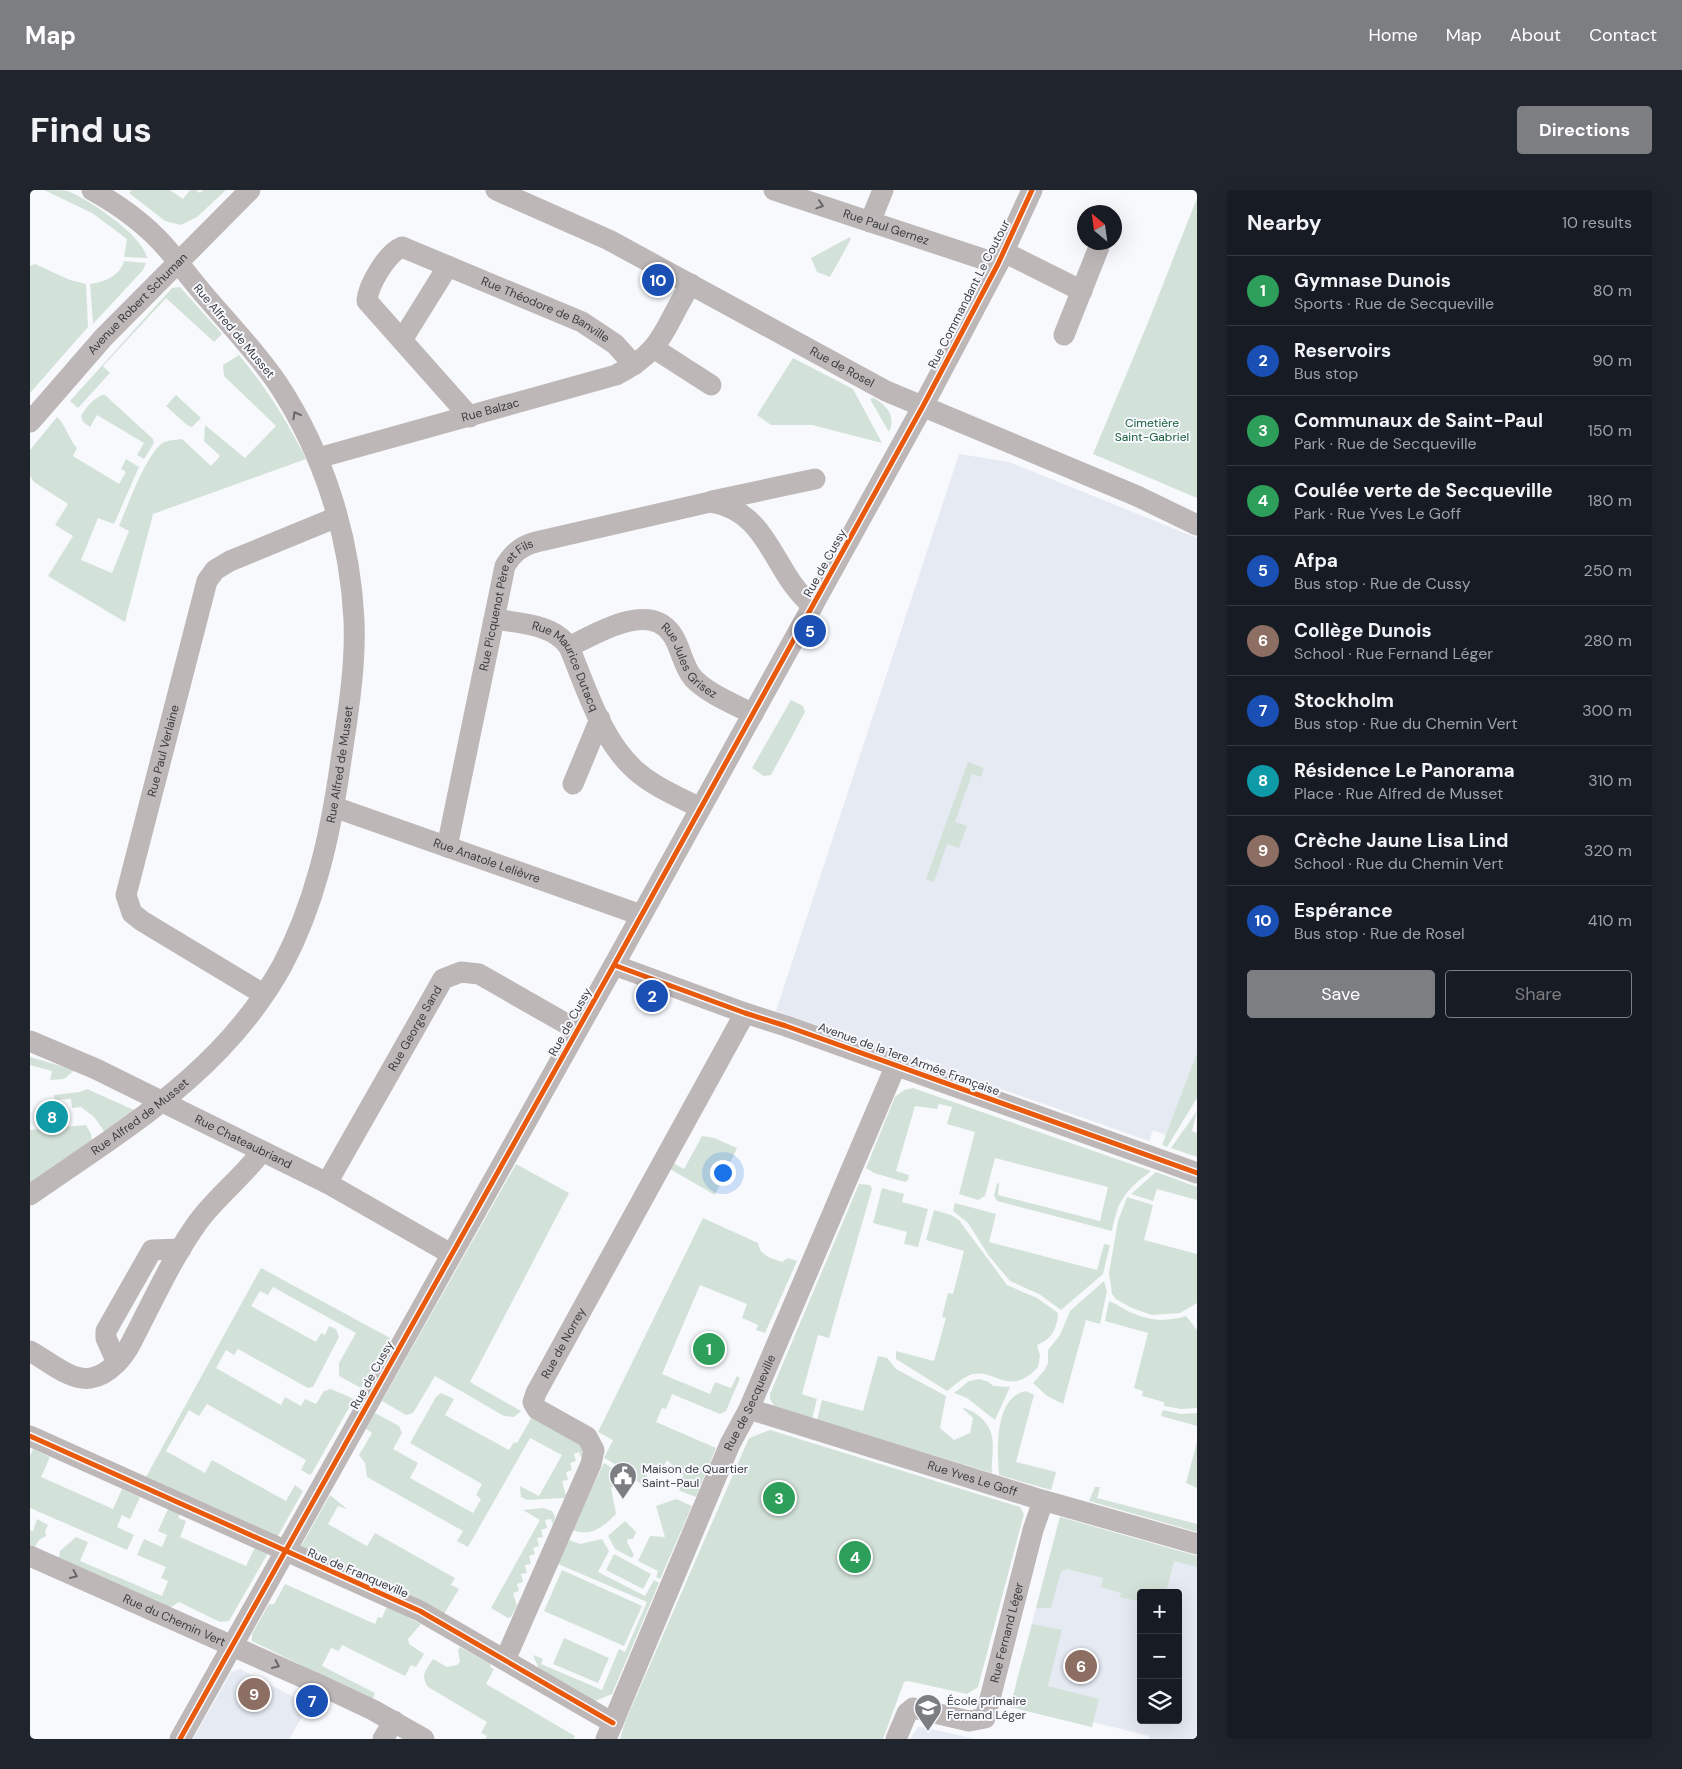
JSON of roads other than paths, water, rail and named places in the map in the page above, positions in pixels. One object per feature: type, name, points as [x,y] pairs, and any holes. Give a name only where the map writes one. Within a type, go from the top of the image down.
[{"type":"street","name":"Rue Alfred de Musset","points":[[30,1195],[163,1102],[216,1054],[244,1021],[281,967],[311,900],[324,854],[334,807],[352,672],[354,622],[345,550],[337,517],[318,458],[296,415],[277,383],[153,235],[117,206],[92,190]]},
{"type":"street","name":"Avenue Robert Schuman","points":[[30,422],[103,338],[250,190]]},
{"type":"street","name":"Rue de Rosel","points":[[496,190],[600,236],[880,387],[1137,496],[1197,525]]},
{"type":"street","name":"Rue Paul Gernez","points":[[774,190],[870,222],[1001,258],[1082,291]]},
{"type":"street","points":[[870,222],[883,190]]},
{"type":"street","name":"Rue Commandant Le Coutour","points":[[923,406],[1001,258],[1032,190]]},
{"type":"street","name":"Rue Théodore de Banville","points":[[470,417],[367,301],[367,292],[392,251],[402,247],[582,322],[615,344],[634,365]]},
{"type":"street","points":[[1064,335],[1097,250]]},
{"type":"street","points":[[402,340],[448,266]]},
{"type":"street","name":"Rue Balzac","points":[[318,458],[616,375],[634,365],[655,348],[691,284]]},
{"type":"street","points":[[655,348],[711,385]]},
{"type":"street","name":"Rue de Cussy","points":[[180,1739],[614,965],[923,406]]},
{"type":"street","name":"Rue Picquenot Père et Fils","points":[[447,847],[505,566],[519,548],[536,542],[815,479]]},
{"type":"street","points":[[710,502],[732,508],[756,526],[797,590],[813,606]]},
{"type":"street","name":"Rue Paul Verlaine","points":[[263,994],[132,913],[126,895],[207,581],[215,570],[230,561],[337,517]]},
{"type":"street","name":"Rue Maurice Dutacq","points":[[494,619],[546,629],[562,638],[569,647],[600,719],[620,754],[634,770],[700,808]]},
{"type":"street","name":"Rue Jules Grisez","points":[[569,647],[625,622],[648,619],[660,623],[671,632],[695,680],[753,714]]},
{"type":"street","name":"Rue Maurice Dutacq","points":[[573,784],[600,719]]},
{"type":"street","name":"Rue Anatole Lelièvre","points":[[334,807],[641,915]]},
{"type":"street","name":"Avenue de la 1ere Armée Française","points":[[614,965],[1197,1172]]},
{"type":"street","name":"Rue George Sand","points":[[327,1183],[443,979],[461,972],[479,974],[577,1030]]},
{"type":"street","name":"Rue de Norrey","points":[[505,1660],[591,1464],[594,1450],[587,1437],[537,1409],[533,1402],[536,1393],[745,1013]]},
{"type":"street","name":"Rue Chateaubriand","points":[[30,1041],[96,1068],[327,1183],[451,1254]]},
{"type":"street","name":"Rue de Secqueville","points":[[609,1731],[730,1444],[749,1410],[896,1065]]},
{"type":"street","points":[[30,1351],[74,1376],[85,1379],[101,1375],[117,1363],[128,1349],[181,1249],[217,1198],[262,1152]]},
{"type":"street","points":[[117,1363],[106,1338],[106,1331],[122,1301],[152,1250],[181,1249]]},
{"type":"street","name":"Rue Yves Le Goff","points":[[749,1410],[1043,1501],[1197,1544]]},
{"type":"street","name":"Rue de Franqueville","points":[[30,1436],[284,1552],[420,1611],[505,1660],[609,1731]]},
{"type":"street","name":"Rue Fernand Léger","points":[[896,1739],[907,1713],[913,1708],[969,1721],[985,1718],[1043,1501]]},
{"type":"street","name":"Rue du Chemin Vert","points":[[30,1556],[232,1645],[389,1730],[424,1739]]},
{"type":"place","name":"Espérance","points":[[658,280]]},
{"type":"place","name":"Afpa","points":[[810,631]]},
{"type":"place","name":"Reservoirs","points":[[652,996]]},
{"type":"place","name":"Résidence Le Panorama","points":[[52,1117]]},
{"type":"place","name":"Gymnase Dunois","points":[[709,1349]]},
{"type":"place","name":"Communaux de Saint-Paul","points":[[779,1498]]},
{"type":"place","name":"Maison de Quartier Saint-Paul","points":[[623,1500]]},
{"type":"place","name":"Coulée verte de Secqueville","points":[[855,1557]]},
{"type":"place","name":"Collège Dunois","points":[[1081,1666]]},
{"type":"place","name":"Crèche Jaune Lisa Lind","points":[[254,1694]]},
{"type":"place","name":"Stockholm","points":[[312,1701]]},
{"type":"place","name":"École primaire Fernand Léger","points":[[928,1732]]},
{"type":"park label","name":"Cimetière Saint-Gabriel","points":[[1152,430]]}]
